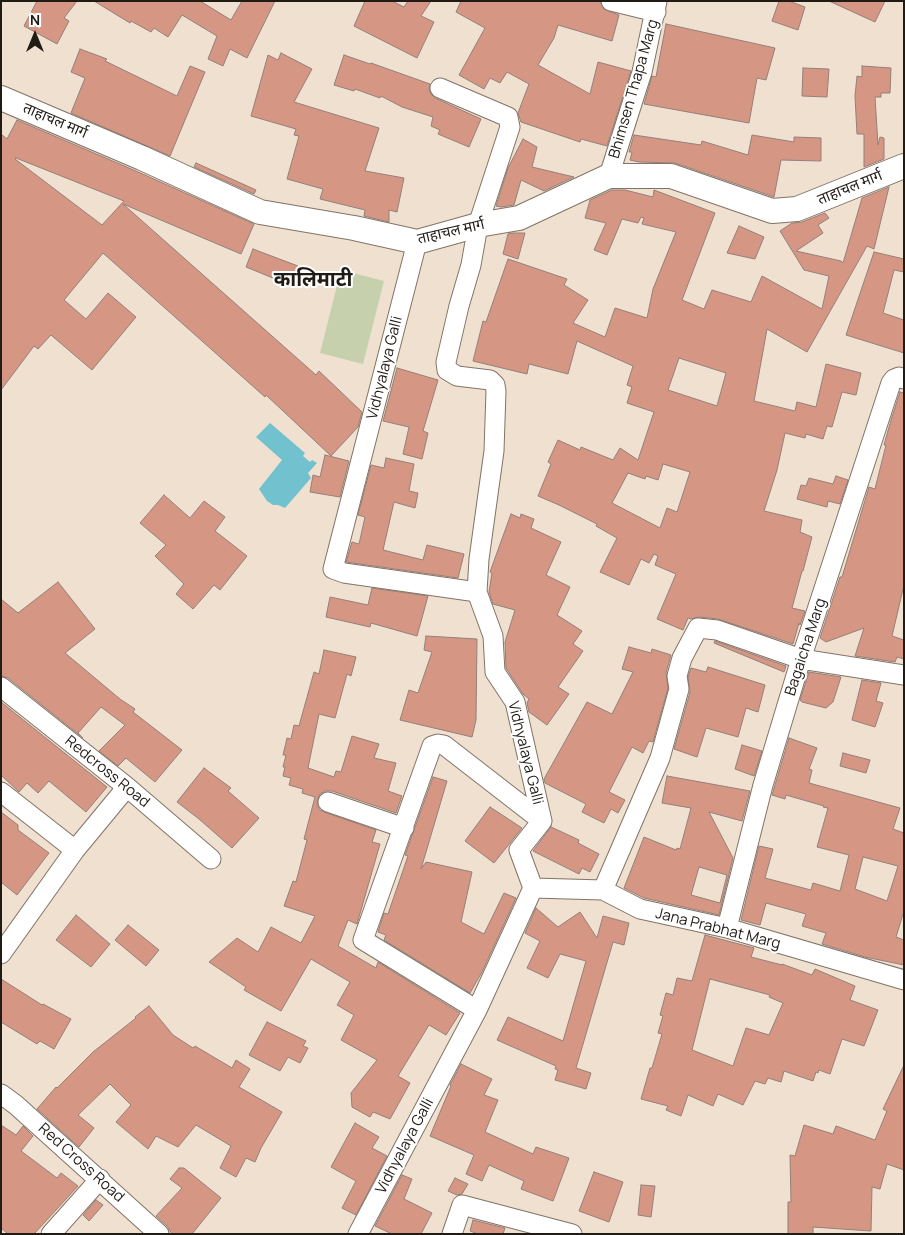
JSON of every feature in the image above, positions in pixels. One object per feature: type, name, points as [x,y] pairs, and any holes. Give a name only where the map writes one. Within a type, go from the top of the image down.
[{"type":"street","points":[[611,1],[657,6]]},
{"type":"street","name":"Bhimsen Thapa Marg","points":[[609,176],[642,72],[657,6]]},
{"type":"street","points":[[440,88],[508,117],[510,127],[478,225],[471,265],[446,362],[447,370],[457,376],[490,380],[495,385],[496,391],[494,451],[478,558],[478,592]]},
{"type":"street","name":"ताहाचल मार्ग","points":[[1,98],[142,158],[260,212],[354,228],[417,242],[478,225],[519,218],[609,176],[671,176],[772,211],[797,209],[904,166]]},
{"type":"street","name":"Vidhyalaya Galli","points":[[358,1234],[477,1010],[533,888],[519,850],[542,821],[515,702],[496,672],[493,636],[478,592],[333,569],[417,242]]},
{"type":"street","name":"Bagaicha Marg","points":[[727,928],[763,785],[801,659],[891,383],[899,377],[904,379]]},
{"type":"street","points":[[603,890],[660,758],[679,689],[677,676],[682,658],[698,628],[717,630],[801,659],[904,675]]},
{"type":"street","name":"Redcross Road","points":[[1,687],[128,787],[211,859]]},
{"type":"street","points":[[477,1010],[364,940],[432,746],[444,745],[542,821]]},
{"type":"street","points":[[1,954],[75,850],[128,787]]},
{"type":"street","points":[[1,792],[75,850]]},
{"type":"street","points":[[328,802],[404,828]]},
{"type":"street","name":"Jana Prabhat Marg","points":[[533,888],[603,890],[640,909],[727,928],[904,980]]},
{"type":"street","name":"Red Cross Road","points":[[1,1094],[100,1179],[159,1234]]},
{"type":"street","points":[[51,1234],[100,1179]]},
{"type":"street","points":[[452,1234],[462,1205],[572,1234]]},
{"type":"green space","points":[[341,270],[384,281],[363,364],[320,353]]},
{"type":"water","points":[[270,423],[305,453],[303,456],[310,462],[312,460],[317,463],[308,473],[311,478],[285,508],[273,505],[267,501],[259,489],[282,460],[256,437]]},
{"type":"building","points":[[37,1],[77,1],[64,18],[69,21],[57,44],[24,26]]},
{"type":"building","points":[[94,1],[200,1],[231,20],[242,1],[275,1],[247,58],[230,49],[223,66],[208,59],[217,36],[182,15],[168,37],[154,28],[151,32],[131,21],[130,23]]},
{"type":"building","points":[[365,1],[392,1],[404,7],[408,1],[431,1],[421,16],[434,22],[417,58],[354,26]]},
{"type":"building","points":[[461,1],[600,1],[604,9],[619,15],[612,41],[558,25],[554,38],[538,65],[590,94],[598,62],[631,71],[607,146],[581,139],[580,142],[521,122],[518,113],[529,84],[507,72],[500,83],[490,78],[484,89],[459,75],[485,28],[456,12]]},
{"type":"building","points":[[779,1],[789,1],[805,7],[798,30],[772,21]]},
{"type":"building","points":[[829,1],[885,1],[875,22]]},
{"type":"building","points":[[666,24],[775,48],[766,80],[757,78],[749,123],[644,104],[652,76],[656,77]]},
{"type":"building","points":[[80,49],[107,59],[105,61],[177,96],[190,66],[205,72],[170,156],[71,113],[85,78],[71,72]]},
{"type":"building","points":[[281,53],[312,69],[294,102],[379,128],[365,171],[404,178],[397,212],[389,210],[389,222],[364,216],[365,210],[320,199],[323,189],[287,179],[299,136],[294,135],[296,129],[251,116],[268,55],[278,60]]},
{"type":"building","points":[[344,55],[430,84],[429,90],[435,98],[481,119],[469,147],[438,134],[440,130],[431,126],[433,117],[402,107],[381,96],[380,98],[355,89],[354,91],[334,85]]},
{"type":"building","points":[[862,66],[891,68],[890,93],[881,93],[881,97],[875,97],[878,145],[880,137],[884,138],[884,159],[864,167],[864,134],[857,134],[855,96],[857,76],[862,77]]},
{"type":"building","points":[[803,68],[829,69],[827,97],[802,96]]},
{"type":"building","points":[[17,120],[254,224],[241,254],[123,204],[316,375],[319,371],[362,412],[358,427],[331,456],[266,395],[265,397],[103,253],[64,300],[86,319],[108,293],[136,317],[92,370],[51,335],[38,349],[34,346],[1,390],[1,134],[7,139]],"holes":[[[16,158],[124,201],[102,225],[15,159]]]},
{"type":"building","points":[[634,135],[701,145],[702,141],[748,155],[752,135],[794,142],[794,137],[821,138],[821,161],[781,160],[774,197],[675,163],[630,160],[632,152],[629,152]]},
{"type":"building","points":[[523,139],[537,147],[532,167],[574,177],[544,191],[521,180],[514,205],[496,206],[508,168]]},
{"type":"building","points":[[196,163],[256,190],[254,194],[194,167]]},
{"type":"building","points":[[889,187],[874,249],[867,246],[807,352],[767,329],[754,401],[795,411],[797,402],[816,407],[826,364],[861,373],[856,395],[842,392],[832,427],[827,426],[823,439],[806,434],[805,438],[785,433],[777,470],[764,511],[802,520],[800,532],[812,537],[792,608],[805,611],[800,625],[799,623],[793,644],[718,619],[688,618],[683,630],[657,619],[676,574],[655,565],[658,556],[654,554],[649,563],[641,559],[629,585],[600,572],[617,538],[596,526],[597,524],[538,496],[551,464],[548,462],[558,440],[580,450],[581,447],[613,460],[620,448],[638,460],[654,412],[627,403],[632,387],[627,385],[633,366],[577,341],[568,374],[529,364],[527,374],[473,361],[483,321],[486,322],[508,259],[567,279],[564,285],[588,300],[573,323],[605,337],[615,308],[647,318],[653,289],[676,232],[642,224],[644,218],[641,217],[638,223],[622,219],[607,255],[594,250],[606,223],[585,218],[590,200],[612,190],[625,190],[653,197],[654,190],[715,213],[682,300],[704,309],[712,290],[751,302],[762,276],[822,309],[829,276],[804,270],[780,231],[792,223],[802,222],[825,213],[829,218],[818,225],[823,233],[796,251],[843,263],[862,198]],"holes":[[[679,358],[726,373],[717,406],[668,390]],[[663,464],[690,472],[677,512],[667,508],[660,528],[612,503],[628,473],[645,479],[646,476],[658,480]]]},
{"type":"building","points":[[739,226],[764,237],[755,259],[727,253]]},
{"type":"building","points":[[525,233],[518,259],[503,254],[508,234]]},
{"type":"building","points":[[253,249],[298,266],[290,285],[246,267]]},
{"type":"building","points":[[874,252],[904,259],[904,272],[894,270],[883,313],[904,320],[904,353],[846,335]]},
{"type":"building","points":[[397,368],[438,380],[423,431],[428,433],[422,459],[403,454],[409,427],[383,421]]},
{"type":"building","points":[[900,392],[904,393],[904,585],[892,636],[904,640],[904,659],[897,657],[895,662],[855,656],[864,628],[826,642],[820,638],[840,577],[842,577],[869,487],[875,489],[886,445],[884,445]]},
{"type":"building","points":[[325,455],[349,461],[340,497],[310,492],[313,475],[320,477]]},
{"type":"building","points":[[386,458],[414,464],[409,491],[418,493],[415,508],[394,502],[383,550],[423,560],[427,545],[464,554],[458,578],[346,562],[352,542],[359,544],[365,517],[358,515],[371,465],[384,468]]},
{"type":"building","points":[[836,476],[848,480],[840,504],[828,501],[827,507],[797,499],[801,485],[806,486],[809,478],[833,484]]},
{"type":"building","points":[[164,495],[190,518],[204,501],[225,517],[215,531],[247,556],[220,590],[214,585],[193,609],[176,594],[184,584],[155,556],[166,545],[140,523]]},
{"type":"building","points":[[511,514],[520,518],[521,514],[534,519],[531,528],[561,542],[546,575],[570,587],[557,615],[582,631],[573,644],[583,651],[558,687],[569,694],[547,725],[529,712],[527,703],[529,699],[523,694],[506,668],[505,642],[515,610],[493,604],[489,592],[492,573],[490,572]]},
{"type":"building","points":[[58,582],[95,629],[65,653],[120,699],[135,709],[133,712],[182,750],[155,782],[126,758],[118,766],[99,751],[125,725],[101,707],[78,733],[83,738],[8,678],[1,676],[1,599],[18,613]]},
{"type":"building","points":[[372,588],[428,596],[417,636],[371,623],[370,627],[326,617],[330,597],[368,605]]},
{"type":"building","points":[[426,636],[477,639],[476,720],[472,737],[400,720],[409,690],[418,693],[432,652],[424,650]]},
{"type":"building","points":[[715,641],[786,666],[784,672],[714,643]]},
{"type":"building","points":[[629,647],[651,653],[652,649],[671,655],[666,673],[668,688],[653,742],[649,741],[643,753],[632,747],[609,792],[625,800],[618,813],[611,809],[604,823],[582,812],[586,804],[545,783],[544,779],[587,702],[612,714],[633,672],[622,669]]},
{"type":"building","points":[[324,650],[356,657],[351,676],[347,674],[335,718],[319,714],[308,768],[334,777],[336,771],[341,772],[352,736],[379,744],[374,758],[396,763],[388,791],[402,796],[396,813],[332,791],[325,791],[318,798],[317,805],[320,810],[376,830],[372,842],[380,844],[357,924],[348,920],[338,946],[376,968],[378,962],[460,1013],[446,1035],[429,1025],[398,1076],[410,1083],[390,1119],[373,1112],[370,1117],[352,1107],[351,1093],[377,1060],[341,1040],[354,1015],[337,1005],[350,982],[311,959],[281,1011],[244,990],[246,987],[209,962],[237,938],[258,952],[271,927],[301,943],[315,916],[284,906],[293,881],[296,882],[307,840],[304,839],[315,797],[302,793],[303,789],[289,785],[291,778],[283,776],[286,755],[283,755],[287,738],[291,739],[294,725],[299,726],[314,672],[319,674]]},
{"type":"building","points":[[708,667],[765,685],[758,712],[746,708],[738,737],[706,728],[697,757],[674,749],[690,692],[688,677],[691,668],[706,672]]},
{"type":"building","points":[[809,672],[841,677],[833,702],[826,708],[800,700]]},
{"type":"building","points":[[862,680],[881,683],[876,701],[883,703],[875,727],[852,720]]},
{"type":"building","points":[[1,702],[107,787],[86,812],[49,781],[38,793],[27,783],[19,792],[1,775]]},
{"type":"building","points":[[789,738],[817,748],[809,769],[812,770],[809,783],[900,808],[893,829],[904,833],[904,911],[896,937],[904,940],[904,965],[865,957],[822,944],[826,933],[802,926],[806,914],[766,903],[760,925],[741,920],[759,846],[773,849],[765,878],[811,890],[813,883],[840,891],[849,855],[817,847],[828,808],[786,795],[785,799],[772,795]],"holes":[[[863,857],[898,866],[887,901],[855,889]]]},
{"type":"building","points":[[742,745],[762,751],[754,776],[735,769]]},
{"type":"building","points":[[843,753],[870,760],[866,773],[840,766]]},
{"type":"building","points":[[204,768],[231,788],[228,791],[259,818],[232,848],[177,802]]},
{"type":"building","points":[[667,776],[750,791],[742,821],[709,812],[733,858],[719,915],[644,898],[624,888],[644,837],[676,850],[677,848],[680,849],[691,808],[662,803]],"holes":[[[699,867],[727,875],[720,903],[691,895]]]},
{"type":"building","points":[[433,777],[447,781],[421,869],[426,862],[472,872],[461,922],[484,934],[504,893],[516,898],[482,972],[470,993],[384,940],[386,935],[378,932],[384,913],[388,914],[408,856],[405,855]]},
{"type":"building","points":[[490,807],[522,828],[494,863],[465,841]]},
{"type":"building","points":[[1,812],[18,825],[18,830],[49,853],[17,895],[1,882]]},
{"type":"building","points":[[551,827],[579,840],[578,843],[599,854],[590,872],[582,868],[579,874],[533,851]]},
{"type":"building","points":[[536,908],[558,927],[580,912],[597,938],[603,916],[629,923],[624,945],[613,942],[576,1068],[591,1073],[586,1089],[555,1080],[558,1070],[555,1069],[556,1066],[497,1040],[508,1017],[563,1041],[586,961],[560,954],[548,978],[527,968],[540,941],[525,933]]},
{"type":"building","points":[[76,915],[110,944],[91,967],[56,940]]},
{"type":"building","points":[[128,925],[159,950],[146,966],[115,940]]},
{"type":"building","points":[[705,935],[754,948],[751,957],[782,964],[812,975],[815,969],[855,986],[850,1000],[878,1010],[864,1046],[842,1039],[830,1074],[819,1070],[818,1073],[816,1072],[813,1081],[784,1071],[781,1082],[768,1078],[765,1084],[755,1081],[743,1105],[718,1094],[713,1106],[688,1095],[681,1116],[666,1110],[668,1106],[641,1099],[662,1034],[658,1033],[663,1016],[660,1015],[666,993],[673,995],[677,978],[692,981]],"holes":[[[710,979],[770,995],[769,997],[783,1003],[769,1035],[746,1028],[733,1066],[692,1050]]]},
{"type":"building","points":[[1,979],[42,1005],[71,1019],[54,1049],[40,1041],[37,1044],[1,1022]]},
{"type":"building","points":[[149,1006],[173,1035],[193,1048],[195,1046],[232,1068],[236,1060],[250,1069],[239,1087],[282,1112],[255,1162],[246,1158],[236,1177],[220,1168],[231,1146],[196,1125],[178,1147],[156,1136],[148,1149],[116,1122],[131,1105],[110,1084],[78,1115],[94,1128],[79,1147],[37,1109],[56,1087],[93,1052]]},
{"type":"building","points":[[267,1022],[306,1041],[303,1046],[308,1048],[300,1063],[288,1057],[280,1071],[249,1055]]},
{"type":"building","points":[[461,1064],[492,1079],[484,1095],[498,1100],[485,1132],[533,1154],[536,1147],[569,1158],[553,1201],[521,1189],[524,1181],[489,1165],[482,1181],[466,1174],[474,1155],[430,1136],[450,1085]]},
{"type":"building","points":[[904,1065],[904,1170],[887,1164],[880,1189],[872,1187],[871,1231],[813,1227],[813,1234],[788,1234],[788,1202],[791,1202],[790,1155],[795,1156],[804,1125],[833,1134],[836,1126],[875,1140],[887,1111],[883,1109]]},
{"type":"building","points":[[355,1123],[379,1137],[372,1148],[387,1156],[356,1215],[342,1208],[356,1181],[331,1167]]},
{"type":"building","points":[[1,1125],[16,1135],[23,1126],[33,1136],[21,1151],[57,1178],[61,1173],[78,1186],[34,1234],[8,1234],[1,1228]]},
{"type":"building","points":[[179,1168],[184,1168],[221,1198],[192,1234],[172,1234],[167,1226],[156,1216],[182,1188],[170,1179]]},
{"type":"building","points":[[594,1172],[623,1182],[609,1222],[579,1211]]},
{"type":"building","points":[[402,1175],[412,1179],[404,1199],[432,1213],[421,1234],[392,1234],[375,1226]]},
{"type":"building","points":[[455,1178],[468,1184],[462,1194],[457,1195],[448,1191]]},
{"type":"building","points":[[641,1185],[655,1186],[651,1217],[638,1215]]},
{"type":"building","points":[[96,1200],[103,1205],[89,1221],[83,1215]]},
{"type":"building","points":[[473,1220],[505,1228],[503,1234],[478,1234],[470,1231]]},
{"type":"district","name":"कालिमाटी","points":[[313,280]]}]
